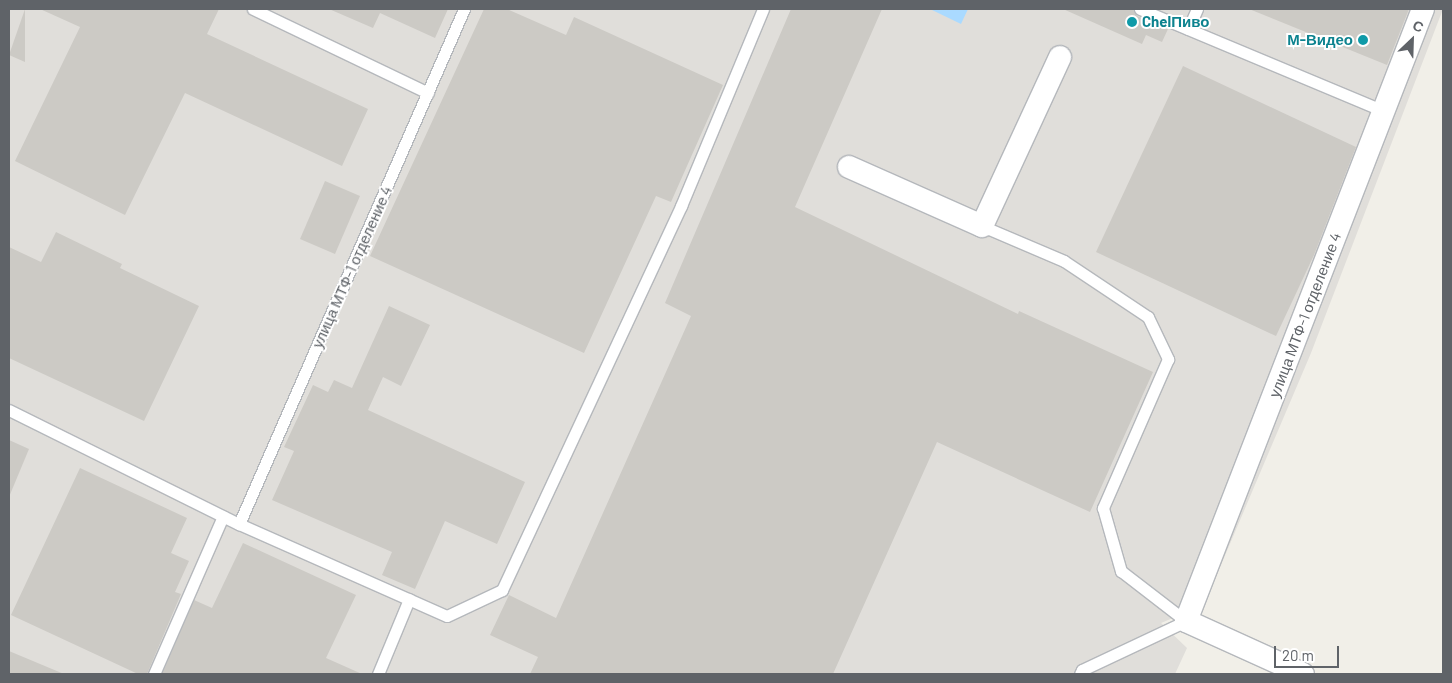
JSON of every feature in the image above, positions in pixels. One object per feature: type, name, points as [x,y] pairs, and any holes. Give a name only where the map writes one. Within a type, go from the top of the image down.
[{"type":"street","name":"улица МТФ-1 отделение 4","points":[[1186,621],[1424,9]]},
{"type":"street","points":[[849,167],[982,226],[1060,57]]},
{"type":"street","points":[[1186,621],[1303,674]]},
{"type":"lane","points":[[254,9],[428,93]]},
{"type":"lane","name":"улица МТФ-1 отделение 4","points":[[239,524],[464,9]]},
{"type":"lane","points":[[9,410],[239,524],[447,616],[502,590],[681,206],[763,9]]},
{"type":"lane","points":[[1140,9],[1384,111]]},
{"type":"lane","points":[[1188,29],[1197,9]]},
{"type":"lane","points":[[982,226],[1064,261],[1148,317],[1168,359],[1103,508],[1121,571],[1186,621],[1082,670],[1080,674]]},
{"type":"lane","points":[[154,674],[223,516]]},
{"type":"lane","points":[[378,674],[409,599]]},
{"type":"shaded area","points":[[9,9],[1443,9],[1311,353],[1204,605],[1161,623],[1187,648],[1175,674],[9,674]]},
{"type":"water","points":[[930,9],[968,9],[961,24]]},
{"type":"building","points":[[25,9],[25,62],[9,55]]},
{"type":"building","points":[[40,9],[219,9],[207,34],[368,109],[342,166],[185,93],[125,215],[15,161],[80,27]]},
{"type":"building","points":[[329,9],[448,9],[435,38],[380,13],[373,28]]},
{"type":"building","points":[[484,9],[507,9],[566,35],[574,17],[723,85],[671,202],[656,196],[584,353],[370,256]]},
{"type":"building","points":[[791,9],[882,9],[795,207],[1018,314],[1019,311],[1153,372],[1090,512],[937,442],[833,674],[530,674],[538,657],[490,635],[509,595],[556,618],[691,316],[665,303]]},
{"type":"building","name":"ChelПиво","points":[[1063,9],[1133,9],[1137,16],[1168,29],[1162,42],[1146,35],[1142,44]]},
{"type":"building","name":"М-Видео","points":[[1249,9],[1409,9],[1387,65]]},
{"type":"building","points":[[1183,66],[1356,147],[1314,255],[1276,336],[1096,252]]},
{"type":"building","points":[[325,181],[360,196],[335,254],[300,239]]},
{"type":"building","points":[[56,232],[122,264],[120,268],[199,306],[144,421],[9,358],[9,247],[41,262]]},
{"type":"building","points":[[389,306],[430,325],[401,386],[383,377],[368,410],[525,482],[497,544],[445,521],[415,589],[382,575],[392,552],[272,500],[294,451],[284,447],[313,385],[328,392],[334,380],[352,388]]},
{"type":"building","points":[[9,440],[29,449],[9,497]]},
{"type":"building","points":[[80,468],[187,518],[171,553],[189,561],[175,592],[181,594],[147,674],[138,674],[11,615]]},
{"type":"building","points":[[243,543],[356,595],[326,658],[362,674],[162,674],[194,600],[212,608]]},
{"type":"building","points":[[9,651],[64,674],[9,674]]},
{"type":"place","name":"ChelПиво","points":[[1132,22]]},
{"type":"place","name":"М-Видео","points":[[1363,40]]}]
